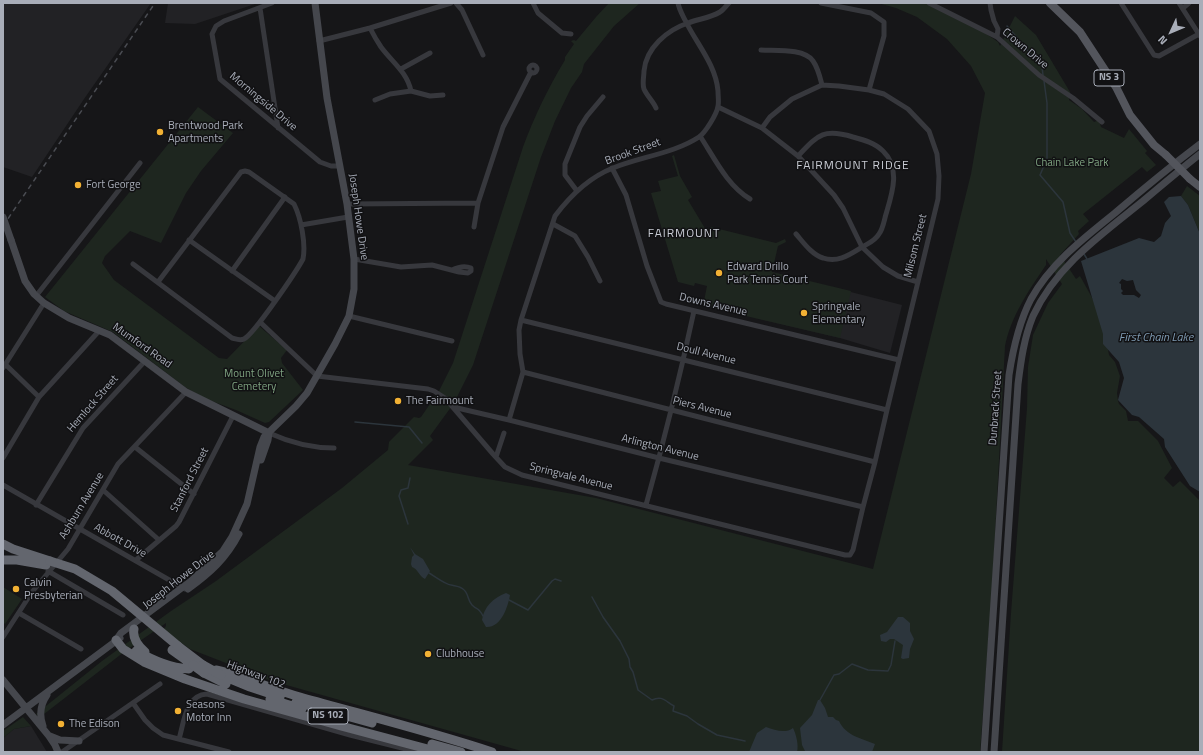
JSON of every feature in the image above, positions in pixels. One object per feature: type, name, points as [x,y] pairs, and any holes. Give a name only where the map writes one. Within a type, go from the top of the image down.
[{"type":"highway","name":"Highway 102","points":[[3,544],[48,566]]},
{"type":"highway","name":"Highway 102","points":[[3,560],[17,560],[75,569],[112,591],[175,648],[204,669],[228,685],[247,693],[462,752]]},
{"type":"highway","points":[[134,629],[133,637],[137,644],[156,660]]},
{"type":"highway","points":[[116,640],[167,665],[180,668],[191,667]]},
{"type":"highway","points":[[116,640],[132,655],[152,666],[184,679],[244,699],[439,752]]},
{"type":"highway","name":"Highway 102","points":[[175,648],[191,667],[218,672],[250,687],[321,710],[484,752]]},
{"type":"highway","points":[[218,672],[230,672],[298,696],[457,740],[492,752]]},
{"type":"main road","name":"Joseph Howe Drive","points":[[3,725],[49,692],[116,640],[134,629],[184,588],[223,551],[232,537],[247,504],[260,447],[264,437],[296,406],[307,393],[350,316],[354,289],[354,259],[346,204],[327,98],[315,3]]},
{"type":"main road","name":"NS 3","points":[[1050,3],[1080,32],[1116,88],[1130,115],[1154,145],[1200,187]]},
{"type":"main road","name":"Dunbrack Street","points":[[984,752],[1009,374],[1013,350],[1023,317],[1040,286],[1056,265],[1066,255],[1200,144]]},
{"type":"main road","name":"Dunbrack Street","points":[[994,752],[1018,384],[1023,346],[1034,315],[1046,292],[1061,272],[1100,236],[1200,154]]},
{"type":"main road","name":"Mumford Road","points":[[3,217],[25,281],[36,296],[44,303],[69,318],[110,335],[186,392],[269,433]]},
{"type":"main road","points":[[252,425],[258,434],[260,447]]},
{"type":"main road","name":"Joseph Howe Drive","points":[[116,640],[121,633],[217,565],[233,546],[253,501],[260,464],[269,433]]},
{"type":"main road","points":[[3,680],[48,734],[60,740],[79,741]]},
{"type":"main road","points":[[49,692],[40,709],[42,724],[58,752]]},
{"type":"street","points":[[272,3],[260,8],[278,128]]},
{"type":"street","points":[[319,41],[370,28],[451,3]]},
{"type":"street","points":[[456,3],[462,10],[483,55]]},
{"type":"street","points":[[532,3],[538,13],[562,33],[571,34]]},
{"type":"street","points":[[678,3],[687,24],[711,66],[718,91],[718,107],[762,128],[798,156],[844,208],[862,247],[883,267],[898,276],[918,282]]},
{"type":"street","points":[[656,108],[644,90],[643,85],[645,65],[649,53],[659,40],[669,32],[721,11],[729,3]]},
{"type":"street","points":[[821,3],[871,13],[884,22],[884,36],[868,90]]},
{"type":"street","name":"Crown Drive","points":[[929,3],[997,37],[1039,75],[1073,98],[1102,122]]},
{"type":"street","points":[[990,3],[994,21],[998,29],[997,37]]},
{"type":"street","points":[[1121,3],[1154,55],[1159,56],[1199,35],[1179,3]]},
{"type":"street","points":[[1183,8],[1189,3]]},
{"type":"street","name":"Morningside Drive","points":[[260,8],[224,20],[216,26],[212,34],[220,80],[320,162],[331,166],[339,166]]},
{"type":"street","points":[[370,28],[382,48],[401,69],[410,85],[411,92]]},
{"type":"street","points":[[761,50],[792,51],[804,55],[812,60],[818,70],[822,85]]},
{"type":"street","points":[[401,69],[430,53]]},
{"type":"street","points":[[474,227],[478,203],[503,127],[531,72]]},
{"type":"street","name":"Milsom Street","points":[[762,128],[770,117],[792,99],[822,85],[868,90],[884,94],[908,109],[929,131],[937,154],[939,176],[938,199],[887,410],[876,462],[853,550],[850,554]]},
{"type":"street","points":[[375,100],[390,94],[411,92],[430,96],[443,95]]},
{"type":"street","points":[[577,191],[565,175],[565,164],[580,127],[603,97]]},
{"type":"street","name":"Brook Street","points":[[509,420],[523,372],[520,354],[519,330],[521,320],[555,216],[577,191],[594,178],[612,168],[678,146],[700,136],[710,123],[718,107]]},
{"type":"street","points":[[796,234],[808,248],[821,258],[832,260],[846,257],[874,240],[880,233],[894,182],[893,170],[889,159],[876,145],[838,133],[824,134],[816,138],[798,156]]},
{"type":"street","points":[[700,136],[728,179],[742,193],[750,198]]},
{"type":"street","points":[[36,296],[140,163]]},
{"type":"street","name":"Downs Avenue","points":[[612,168],[626,195],[658,297],[661,302],[899,360]]},
{"type":"street","points":[[133,264],[232,338],[239,340],[245,339],[260,322],[303,259],[304,254],[301,225],[298,212],[294,204],[245,171],[242,172],[158,282]]},
{"type":"street","points":[[232,271],[285,197]]},
{"type":"street","points":[[346,204],[478,203]]},
{"type":"street","points":[[301,225],[348,217]]},
{"type":"street","points":[[553,224],[575,236],[600,281]]},
{"type":"street","points":[[189,240],[275,301]]},
{"type":"street","points":[[354,259],[401,267],[432,265],[452,270]]},
{"type":"street","points":[[39,397],[4,367],[44,303]]},
{"type":"street","points":[[646,505],[684,359],[694,311]]},
{"type":"street","points":[[350,316],[452,341]]},
{"type":"street","name":"Doull Avenue","points":[[521,320],[887,410]]},
{"type":"street","points":[[260,322],[317,376]]},
{"type":"street","points":[[3,458],[39,397],[99,331]]},
{"type":"street","name":"Hemlock Street","points":[[36,505],[83,428],[145,361]]},
{"type":"street","name":"Piers Avenue","points":[[523,372],[876,462]]},
{"type":"street","name":"Springvale Avenue","points":[[317,376],[428,389],[442,395],[505,467],[522,475],[845,555],[850,554]]},
{"type":"street","name":"Ashburn Avenue","points":[[3,637],[48,566],[62,558],[118,464],[186,392]]},
{"type":"street","name":"Arlington Avenue","points":[[453,407],[863,507]]},
{"type":"street","name":"Stanford Street","points":[[136,560],[176,526],[194,494],[233,416]]},
{"type":"street","points":[[269,433],[308,447],[334,448]]},
{"type":"street","points":[[496,457],[504,433]]},
{"type":"street","points":[[135,447],[194,494]]},
{"type":"street","name":"Abbott Drive","points":[[3,485],[184,588]]},
{"type":"street","points":[[103,490],[159,540]]},
{"type":"street","points":[[48,566],[123,615]]},
{"type":"street","points":[[19,613],[81,649]]},
{"type":"street","points":[[62,752],[160,684]]},
{"type":"street","points":[[179,739],[190,702],[198,696],[207,694],[350,735],[418,752]]},
{"type":"street","points":[[133,703],[145,720],[162,735],[229,752]]},
{"type":"shaded area","points":[[3,3],[151,3],[32,177],[3,167]]},
{"type":"shaded area","points":[[168,3],[258,3],[195,24],[165,23]]},
{"type":"shaded area","points":[[772,272],[902,305],[890,353],[840,338],[760,319]]},
{"type":"shaded area","points":[[31,726],[47,752],[3,752],[3,738],[14,729]]},
{"type":"green space","name":"Chain Lake Park","points":[[609,3],[640,3],[614,26],[584,64],[582,72],[571,88],[555,121],[541,157],[473,365],[454,403],[430,436],[433,440],[408,465],[596,498],[873,569],[971,174],[985,93],[971,66],[947,39],[917,17],[896,8],[878,3],[927,3],[966,20],[998,42],[1000,46],[1015,16],[1036,35],[1070,92],[1069,100],[1082,109],[1094,122],[1099,120],[1101,127],[1124,138],[1129,129],[1147,151],[1145,153],[1156,165],[1147,172],[1142,167],[1083,214],[1089,221],[1078,231],[1079,234],[1060,255],[1076,279],[1080,276],[1095,303],[1105,334],[1109,355],[1115,362],[1120,376],[1117,393],[1118,401],[1126,411],[1128,421],[1138,421],[1158,441],[1172,468],[1164,478],[1173,487],[1180,481],[1200,501],[1200,752],[1002,752],[1027,408],[1028,367],[1033,335],[1048,303],[1062,284],[1046,259],[1046,265],[1016,314],[1005,346],[992,592],[980,752],[525,752],[272,681],[190,649],[163,630],[166,623],[124,652],[39,718],[36,714],[102,661],[171,611],[216,581],[342,488],[388,450],[389,442],[414,417],[421,417],[439,391],[453,363],[523,147],[537,114],[565,60],[565,57],[574,44],[571,41],[576,41]]},
{"type":"green space","name":"Mount Olivet Cemetery","points":[[198,107],[233,133],[201,171],[186,193],[161,243],[130,231],[105,256],[102,263],[114,280],[219,358],[227,359],[259,326],[287,350],[281,358],[282,363],[303,390],[269,422],[265,423],[206,399],[185,387],[113,332],[64,311],[45,297]]},
{"type":"green space","points":[[674,155],[680,176],[692,197],[688,200],[706,230],[711,227],[776,243],[785,239],[786,242],[778,246],[772,272],[851,291],[840,338],[703,306],[707,286],[695,283],[694,286],[678,282],[651,193],[661,191],[658,181],[678,176],[672,156]]},
{"type":"green space","points":[[1187,186],[1200,196],[1200,234],[1188,205],[1181,196]]},
{"type":"green space","points":[[3,587],[22,599],[5,624],[3,622]]},
{"type":"green space","points":[[23,717],[31,726],[14,729],[3,738],[3,731]]},
{"type":"water","name":"First Chain Lake","points":[[1181,196],[1188,205],[1200,234],[1200,492],[1190,486],[1165,447],[1164,439],[1139,417],[1132,415],[1118,400],[1124,378],[1119,362],[1103,344],[1103,334],[1081,261],[1139,238],[1154,242],[1161,236],[1165,223],[1171,216],[1164,202],[1169,197]],"holes":[[[1122,279],[1127,281],[1133,280],[1136,290],[1141,295],[1139,298],[1134,295],[1123,295],[1121,293],[1123,291],[1121,289],[1121,284],[1119,283]]]},
{"type":"water","points":[[410,547],[415,554],[423,559],[430,571],[425,579],[416,569],[412,567],[412,557],[414,555]]},
{"type":"water","points":[[506,593],[510,595],[508,605],[503,616],[496,624],[486,627],[482,620],[487,607],[493,600]]},
{"type":"water","points":[[898,617],[903,617],[910,623],[910,631],[914,639],[910,649],[909,658],[901,658],[903,645],[894,639],[890,639],[886,642],[881,641],[880,635],[887,632]]},
{"type":"water","points":[[818,700],[820,700],[825,708],[828,717],[833,717],[839,721],[850,733],[875,744],[872,752],[805,751],[802,745],[800,728],[812,715]]},
{"type":"water","points":[[766,727],[783,731],[793,728],[798,746],[797,752],[749,752],[757,733]]},
{"type":"waterway","points":[[1007,26],[1042,67],[1043,75]]},
{"type":"waterway","points":[[1044,81],[1047,103],[1047,159],[1040,175],[1063,202],[1070,233],[1076,242]]},
{"type":"waterway","points":[[1084,254],[1087,259]]},
{"type":"waterway","points":[[355,422],[409,427],[422,443]]},
{"type":"waterway","points":[[408,524],[399,496],[401,490],[408,488],[410,478]]},
{"type":"waterway","points":[[429,573],[446,584],[462,588],[466,592],[470,603],[479,610],[483,616]]},
{"type":"waterway","points":[[509,600],[528,610],[552,581],[555,579],[561,581]]},
{"type":"waterway","points":[[592,597],[603,617],[620,641],[629,659],[630,667],[638,690],[652,700],[661,698],[674,706],[673,711],[687,716],[717,735],[745,741]]},
{"type":"waterway","points":[[820,700],[834,675],[839,674],[852,664],[868,670],[888,671],[891,665],[895,641]]},
{"type":"railway","points":[[3,226],[155,3]]},
{"type":"place","name":"Brentwood Park Apartments","points":[[160,132]]},
{"type":"place","name":"Fort George","points":[[78,185]]},
{"type":"place","name":"Edward Drillo Park Tennis Court","points":[[719,273]]},
{"type":"place","name":"Springvale Elementary","points":[[804,313]]},
{"type":"place","name":"The Fairmount","points":[[398,401]]},
{"type":"place","name":"Calvin Presbyterian","points":[[16,589]]},
{"type":"place","name":"Clubhouse","points":[[428,654]]},
{"type":"place","name":"Seasons Motor Inn","points":[[178,711]]},
{"type":"place","name":"The Edison","points":[[61,724]]},
{"type":"district","name":"FAIRMOUNT RIDGE","points":[[853,166]]},
{"type":"district","name":"FAIRMOUNT","points":[[684,234]]}]
